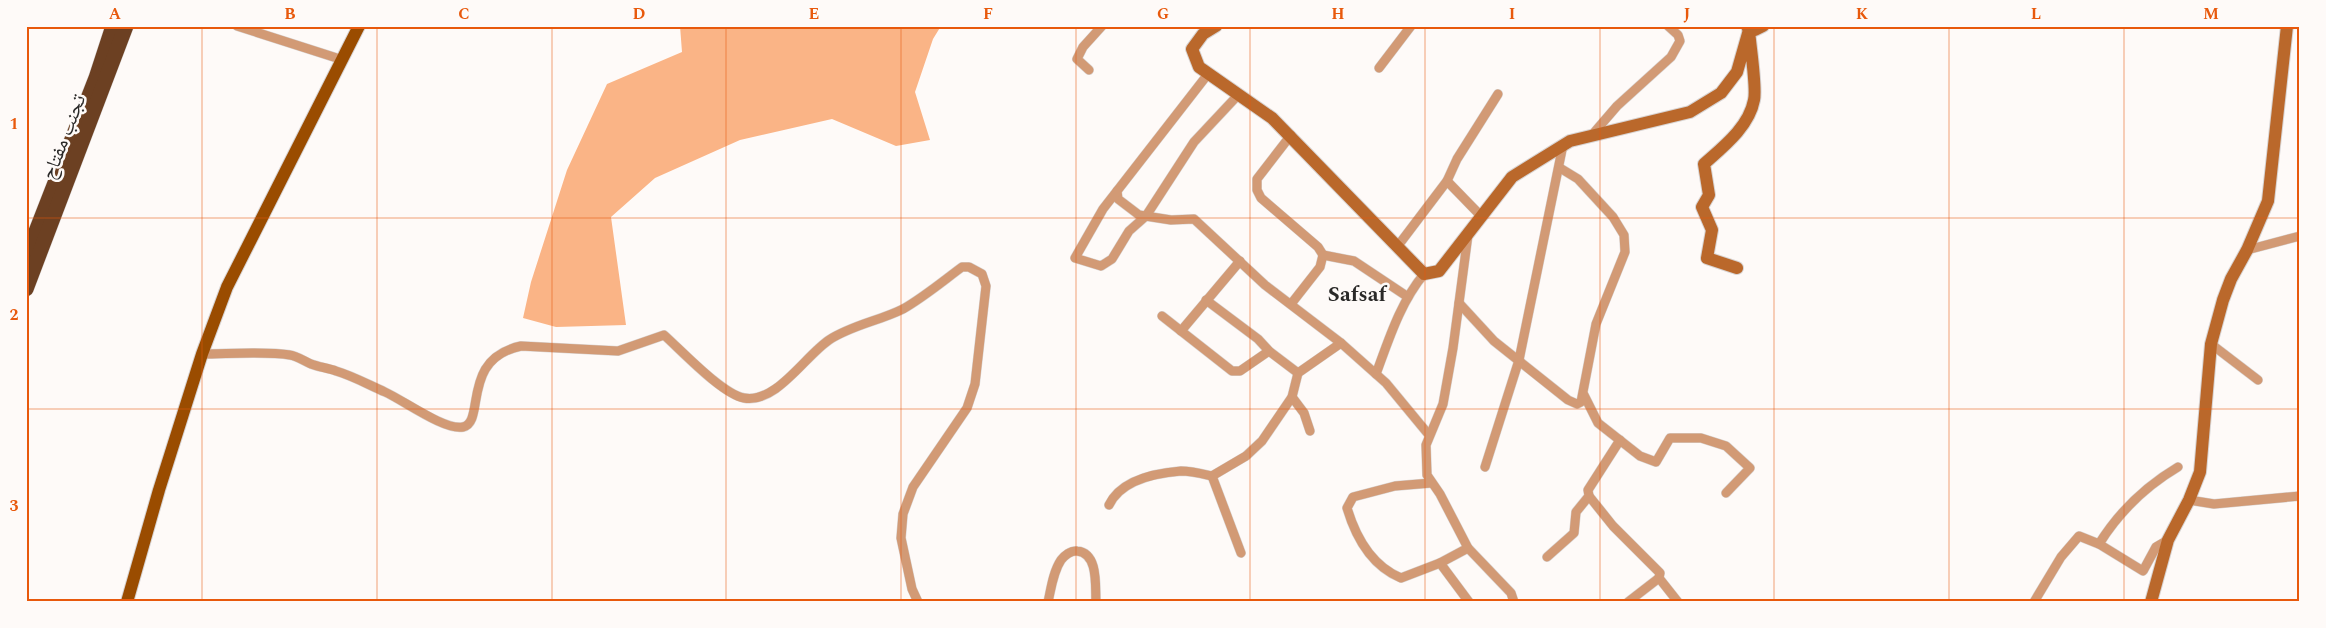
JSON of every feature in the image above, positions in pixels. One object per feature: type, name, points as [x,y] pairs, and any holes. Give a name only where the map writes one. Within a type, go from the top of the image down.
[{"type":"highway","name":"تجنب مفتاح","points":[[26,257],[96,78],[113,26]]},
{"type":"highway","name":"تجنب مفتاح","points":[[26,289],[126,26]]},
{"type":"main road","points":[[127,602],[202,354],[227,287],[359,26]]},
{"type":"street","points":[[237,26],[343,60]]},
{"type":"street","points":[[1089,70],[1077,59],[1083,48],[1102,26]]},
{"type":"street","points":[[1216,26],[1203,34],[1192,49],[1199,67],[1240,94],[1291,135],[1424,274]]},
{"type":"street","points":[[1379,68],[1411,26]]},
{"type":"street","points":[[1592,135],[1617,106],[1671,57],[1680,41],[1678,35],[1668,26]]},
{"type":"street","points":[[1748,28],[1755,30],[1763,26]]},
{"type":"street","points":[[2151,599],[2168,540],[2189,500],[2200,472],[2211,344],[2230,279],[2247,250],[2268,202],[2287,26]]},
{"type":"street","points":[[1376,374],[1408,297],[1424,274],[1439,272],[1512,177],[1570,141],[1690,112],[1721,93],[1737,72],[1748,28]]},
{"type":"street","points":[[1737,268],[1708,258],[1712,230],[1702,208],[1709,195],[1704,164],[1733,140],[1754,100],[1748,28]]},
{"type":"street","points":[[1208,74],[1103,209],[1075,258],[1101,266],[1112,258],[1129,231],[1146,216],[1194,142],[1240,94]]},
{"type":"street","points":[[1397,247],[1447,181],[1457,159],[1498,94]]},
{"type":"street","points":[[1291,135],[1257,179],[1256,190],[1261,198],[1318,248],[1323,255],[1354,261],[1408,297]]},
{"type":"street","points":[[1485,467],[1518,360],[1560,168],[1563,145]]},
{"type":"street","points":[[1459,303],[1494,341],[1568,400],[1577,404],[1581,402],[1584,395],[1596,324],[1625,252],[1624,235],[1614,217],[1578,179],[1560,168]]},
{"type":"street","points":[[1447,181],[1482,217]]},
{"type":"street","points":[[1117,191],[1118,199],[1127,208],[1146,216],[1172,220],[1194,219],[1265,285],[1341,343],[1376,374],[1430,435]]},
{"type":"street","points":[[1468,235],[1443,404],[1430,435],[1427,455],[1428,475],[1468,548],[1511,593],[1514,602]]},
{"type":"street","points":[[2247,250],[2300,236]]},
{"type":"street","points":[[1291,304],[1320,267],[1323,255]]},
{"type":"street","points":[[1181,331],[1240,261]]},
{"type":"street","points":[[202,354],[290,355],[337,371],[397,398],[449,426],[460,428],[468,426],[474,418],[476,390],[482,373],[493,358],[507,349],[521,346],[618,352],[664,335],[725,390],[743,398],[756,398],[766,395],[780,385],[829,340],[852,328],[902,309],[962,267],[969,267],[982,274],[986,286],[975,384],[967,408],[913,487],[903,514],[901,538],[912,589],[918,602]]},
{"type":"street","points":[[1206,300],[1258,338],[1269,350],[1298,373]]},
{"type":"street","points":[[1162,316],[1232,372],[1240,371],[1269,350]]},
{"type":"street","points":[[1109,505],[1120,491],[1140,479],[1183,471],[1212,476],[1246,456],[1262,441],[1292,398],[1298,373],[1341,343]]},
{"type":"street","points":[[2211,344],[2258,380]]},
{"type":"street","points":[[1584,395],[1598,423],[1640,456],[1656,462],[1670,438],[1701,438],[1726,446],[1750,468],[1726,493]]},
{"type":"street","points":[[1292,398],[1297,401],[1304,413],[1310,431]]},
{"type":"street","points":[[1547,557],[1574,533],[1576,512],[1588,496],[1588,490],[1620,440]]},
{"type":"street","points":[[2099,544],[2111,525],[2134,500],[2153,483],[2178,467]]},
{"type":"street","points":[[1212,476],[1241,553]]},
{"type":"street","points":[[1431,483],[1395,486],[1353,497],[1347,508],[1354,531],[1385,571],[1402,578],[1440,563],[1468,548]]},
{"type":"street","points":[[1588,496],[1613,526],[1660,573],[1659,578],[1678,602]]},
{"type":"street","points":[[2189,500],[2214,504],[2300,496]]},
{"type":"street","points":[[2034,602],[2060,557],[2079,536],[2099,544],[2143,571],[2156,547],[2168,540]]},
{"type":"street","points":[[1048,602],[1061,560],[1069,552],[1077,550],[1088,556],[1094,568],[1096,602]]},
{"type":"street","points":[[1440,563],[1469,602]]},
{"type":"street","points":[[1628,602],[1659,578]]},
{"type":"shaded area","points":[[680,26],[941,26],[933,39],[915,92],[930,140],[896,146],[832,119],[740,140],[655,178],[611,217],[626,325],[556,327],[523,318],[531,282],[567,170],[607,84],[682,52]]},
{"type":"district","name":"Safsaf","points":[[1357,295]]}]
